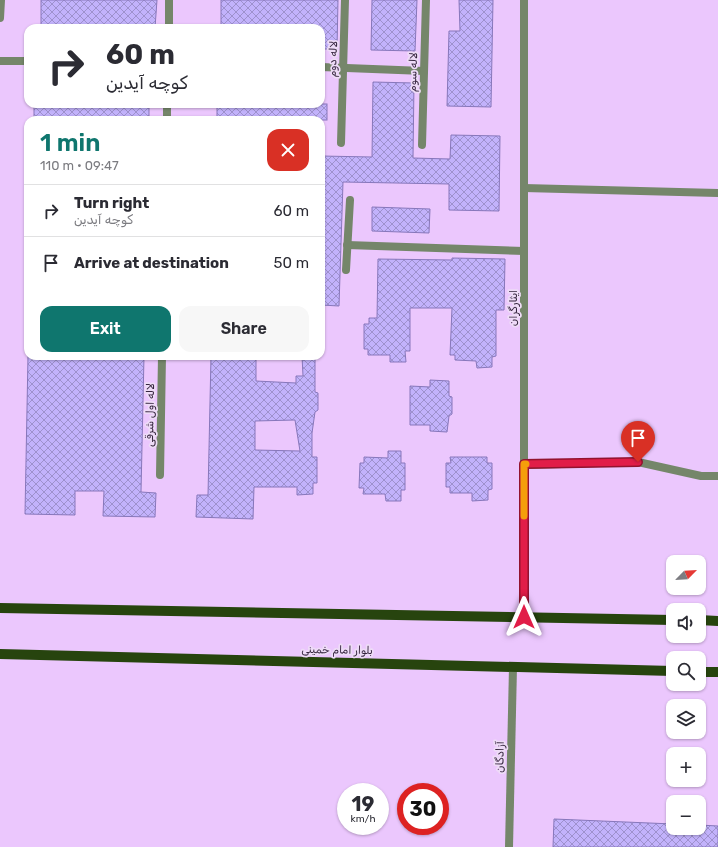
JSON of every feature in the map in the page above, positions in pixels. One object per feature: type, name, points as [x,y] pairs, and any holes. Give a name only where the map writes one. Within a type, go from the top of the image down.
[{"type":"main road","points":[[0,608],[666,620]]},
{"type":"main road","points":[[706,620],[718,621]]},
{"type":"main road","name":"بلوار امام خمینی","points":[[0,654],[666,671]]},
{"type":"main road","points":[[706,672],[718,672]]},
{"type":"street","points":[[0,18],[1,0]]},
{"type":"street","points":[[169,0],[169,24]]},
{"type":"street","name":"لاله دوم","points":[[341,143],[346,0]]},
{"type":"street","name":"لاله سوم","points":[[422,145],[426,0]]},
{"type":"street","name":"ایثارگران","points":[[524,0],[524,617]]},
{"type":"street","points":[[0,61],[24,61]]},
{"type":"street","points":[[325,67],[424,71]]},
{"type":"street","points":[[524,188],[718,193]]},
{"type":"street","points":[[346,270],[350,200]]},
{"type":"street","points":[[348,245],[524,251]]},
{"type":"street","name":"لاله اول شرقی","points":[[160,475],[162,360]]},
{"type":"street","points":[[524,464],[638,462],[701,476],[718,476]]},
{"type":"street","name":"آزادگان","points":[[509,847],[513,667]]},
{"type":"building","points":[[41,0],[157,0],[155,24],[41,24]]},
{"type":"building","points":[[221,0],[338,0],[337,49],[325,49],[325,24],[221,24]]},
{"type":"building","points":[[372,0],[417,0],[415,51],[371,50]]},
{"type":"building","points":[[459,0],[493,0],[491,107],[447,106],[449,31],[460,31]]},
{"type":"building","points":[[373,82],[414,83],[413,158],[450,159],[451,135],[500,136],[499,211],[449,210],[449,184],[343,182],[339,306],[325,305],[325,156],[372,157]]},
{"type":"building","points":[[325,104],[327,104],[327,120],[325,120],[325,116],[217,116],[217,108],[325,108]]},
{"type":"building","points":[[34,108],[149,108],[149,116],[34,116]]},
{"type":"building","points":[[372,207],[430,209],[429,233],[372,231]]},
{"type":"building","points":[[452,258],[505,259],[504,310],[496,310],[496,356],[492,357],[492,367],[477,368],[476,361],[455,360],[455,355],[450,355],[452,308],[410,308],[410,351],[405,351],[406,362],[390,362],[390,355],[368,355],[368,349],[364,349],[364,324],[369,324],[369,318],[377,318],[378,259],[452,260]]},
{"type":"building","points":[[28,360],[144,360],[141,492],[156,493],[155,517],[103,516],[104,491],[75,491],[75,515],[25,514]]},
{"type":"building","points":[[211,360],[256,360],[256,381],[296,383],[296,376],[303,376],[302,360],[315,360],[315,392],[318,393],[318,410],[315,412],[312,433],[312,457],[317,457],[317,483],[313,483],[313,494],[297,495],[297,487],[254,487],[253,519],[196,517],[197,495],[208,495]],"holes":[[[295,420],[300,451],[255,450],[255,421]]]},
{"type":"building","points":[[430,380],[449,381],[449,396],[452,397],[452,414],[449,416],[447,432],[430,431],[430,425],[410,425],[410,386],[430,387]]},
{"type":"building","points":[[388,451],[401,451],[401,463],[405,463],[405,490],[401,490],[401,501],[386,501],[385,494],[363,494],[364,488],[359,488],[360,463],[364,463],[364,457],[388,458]]},
{"type":"building","points":[[450,457],[487,457],[487,463],[492,463],[492,489],[488,490],[488,500],[472,501],[472,493],[450,493],[450,487],[446,487],[446,463],[451,463]]},
{"type":"building","points":[[554,819],[666,824],[666,835],[706,835],[706,825],[718,826],[718,847],[553,847]]},
{"type":"slow traffic","points":[[524,516],[524,464],[526,464]]},
{"type":"route","points":[[524,617],[524,464],[638,462]]}]
